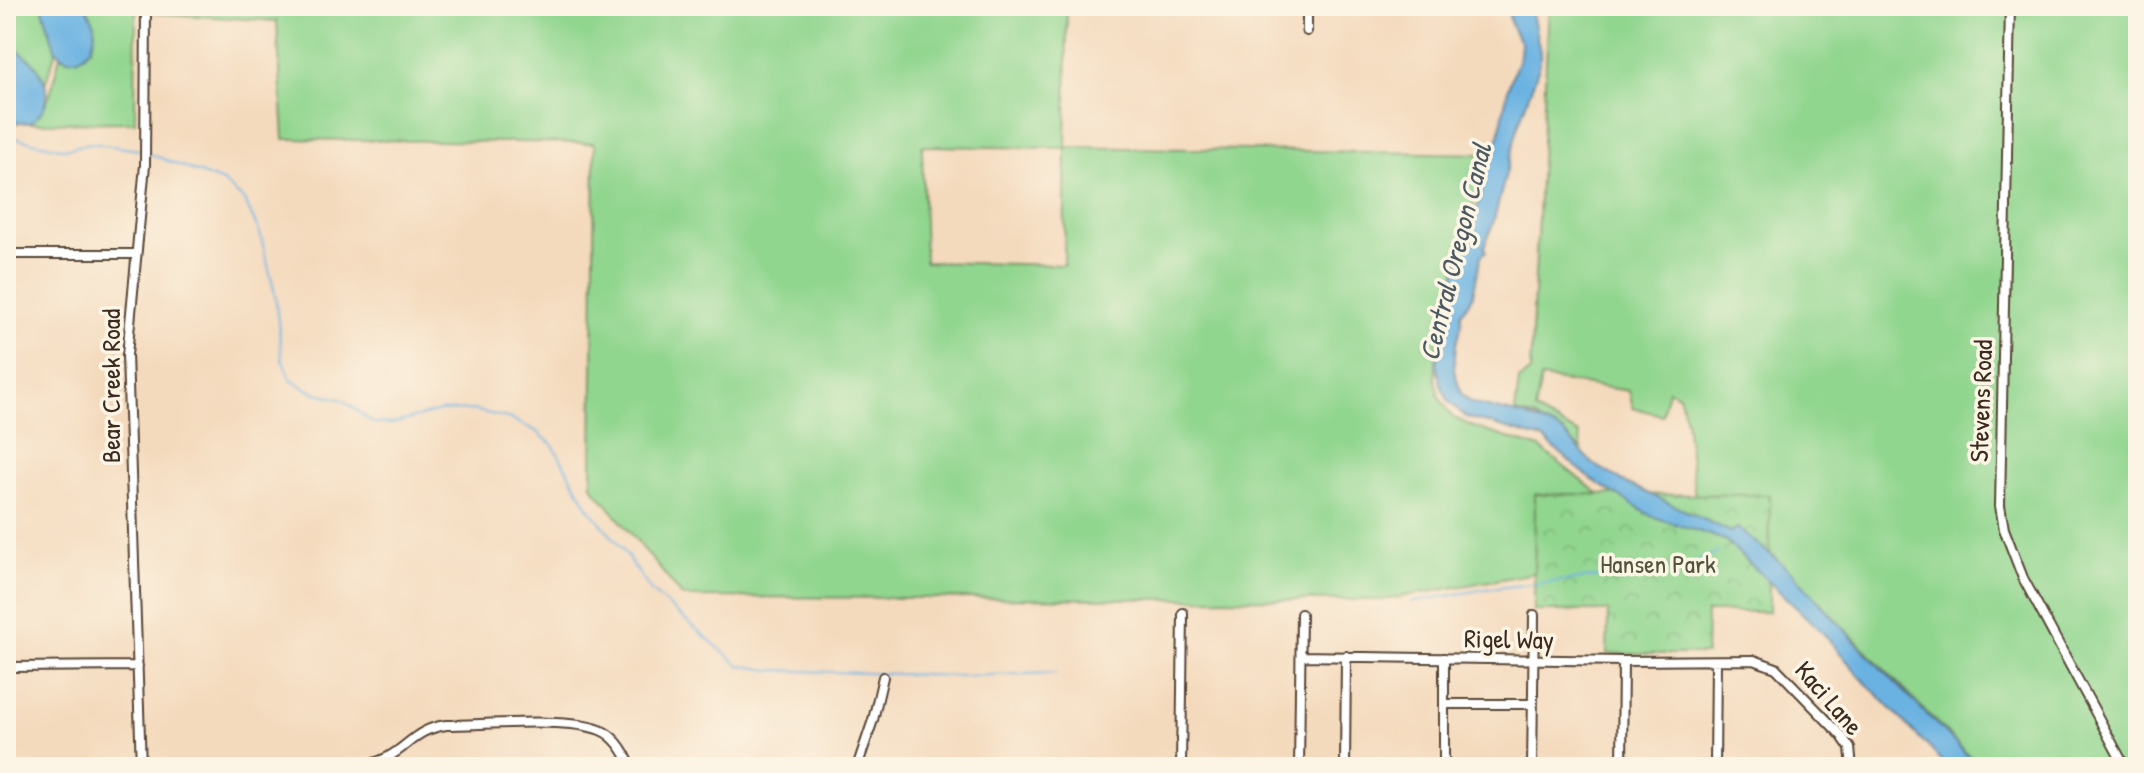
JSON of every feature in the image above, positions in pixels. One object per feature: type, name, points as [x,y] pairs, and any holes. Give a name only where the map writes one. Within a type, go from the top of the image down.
[{"type":"street","name":"Bear Creek Road","points":[[141,767],[127,355],[145,165],[146,6]]},
{"type":"street","points":[[1307,6],[1307,31]]},
{"type":"street","name":"Stevens Road","points":[[2010,6],[2000,506],[2004,529],[2023,578],[2125,767]]},
{"type":"street","points":[[6,254],[136,254]]},
{"type":"street","points":[[1181,767],[1183,613]]},
{"type":"street","points":[[1299,767],[1301,614]]},
{"type":"street","points":[[1532,767],[1534,615]]},
{"type":"street","name":"Rigel Way","points":[[1301,656],[1716,661]]},
{"type":"street","points":[[1345,767],[1346,656]]},
{"type":"street","points":[[1444,658],[1444,767]]},
{"type":"street","name":"Kaci Lane","points":[[1716,661],[1754,660],[1776,668],[1841,735],[1850,748],[1852,767]]},
{"type":"street","points":[[1622,767],[1623,661]]},
{"type":"street","points":[[1715,767],[1716,661]]},
{"type":"street","points":[[6,667],[138,666]]},
{"type":"street","points":[[857,767],[883,677]]},
{"type":"street","points":[[1444,704],[1533,704]]},
{"type":"street","points":[[363,767],[389,757],[429,728],[446,725],[570,724],[602,731],[617,742],[631,767]]},
{"type":"green space","points":[[6,6],[42,6],[56,51],[44,87],[37,67],[6,42]]},
{"type":"green space","points":[[85,6],[136,6],[135,122],[29,123],[47,102],[60,56],[66,59],[91,48],[94,23]]},
{"type":"green space","points":[[155,6],[1067,6],[1066,147],[1487,154],[1437,343],[1435,380],[1439,396],[1452,417],[1476,428],[1540,448],[1600,495],[1535,494],[1535,573],[1383,600],[683,597],[592,486],[595,143],[284,139],[277,21],[155,13]],"holes":[[[922,146],[1066,148],[1064,265],[925,262]]]},
{"type":"green space","points":[[1549,6],[2138,6],[2138,767],[1980,767],[1749,531],[1697,513],[1686,420],[1679,395],[1668,390],[1662,415],[1633,408],[1629,391],[1541,378],[1535,411],[1579,434],[1582,449],[1534,417],[1515,413],[1519,380],[1530,371]]},
{"type":"green space","name":"Hansen Park","points":[[1535,494],[1770,495],[1769,612],[1707,612],[1706,654],[1607,654],[1608,611],[1534,611]]},
{"type":"water","points":[[42,6],[85,6],[93,19],[95,33],[90,48],[84,54],[71,59],[56,51]]},
{"type":"water","points":[[1507,6],[1531,8],[1540,64],[1519,123],[1473,295],[1461,314],[1454,370],[1461,393],[1471,403],[1525,416],[1553,427],[1563,432],[1592,463],[1628,484],[1731,532],[1737,528],[1742,531],[1793,573],[1865,652],[1979,767],[1948,767],[1864,681],[1825,635],[1725,540],[1651,516],[1591,479],[1543,439],[1466,417],[1449,402],[1440,383],[1437,365],[1443,330],[1461,252],[1481,196],[1487,163],[1499,136],[1508,88],[1520,55],[1521,44],[1511,25]]},
{"type":"water","points":[[6,42],[34,63],[45,82],[44,105],[29,123],[6,123]]},
{"type":"waterway","points":[[6,136],[65,149],[90,143],[139,150]]},
{"type":"waterway","points":[[150,154],[223,182],[244,200],[260,233],[275,294],[282,359],[291,380],[313,392],[343,400],[373,423],[391,424],[440,411],[473,410],[508,418],[536,431],[553,445],[588,507],[651,591],[739,665],[769,670],[963,676],[1056,673]]},
{"type":"waterway","points":[[1412,602],[1486,589],[1683,568],[1718,552]]},
{"type":"water label","name":"Central Oregon Canal","points":[[1455,252]]}]
